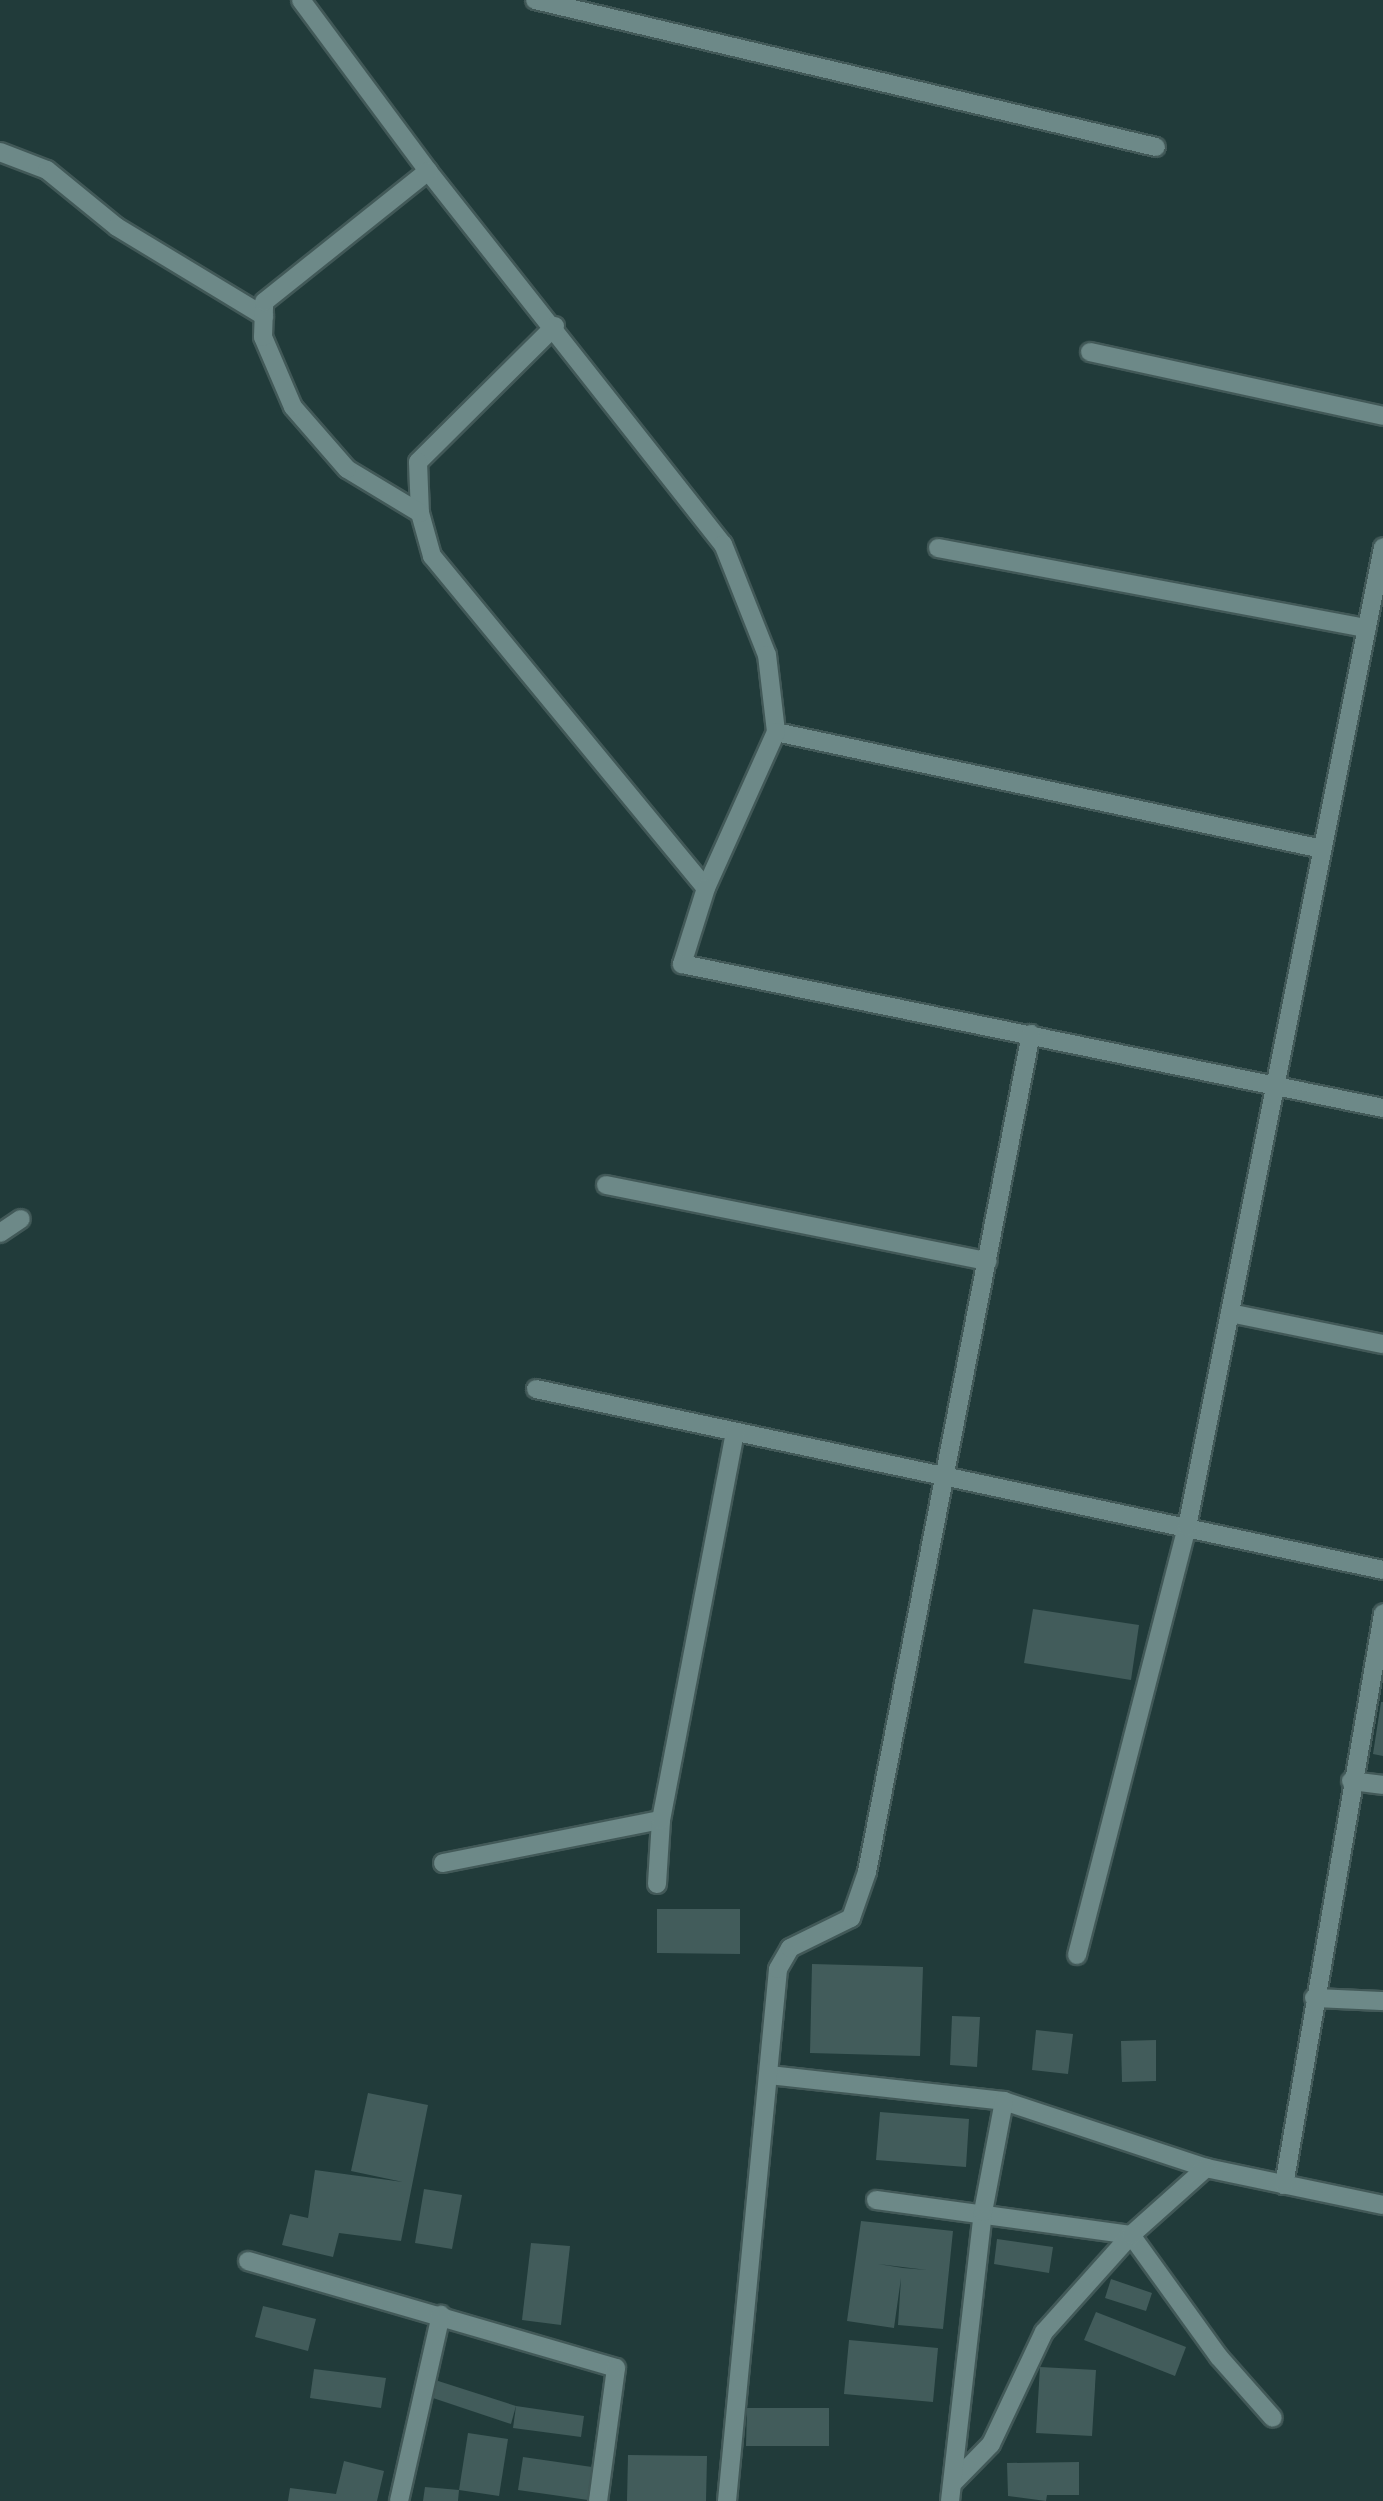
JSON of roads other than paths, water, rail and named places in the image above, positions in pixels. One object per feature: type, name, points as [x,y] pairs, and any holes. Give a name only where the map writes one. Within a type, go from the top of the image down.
[{"type":"street","points":[[302,0],[428,171],[555,326],[723,544],[767,655],[776,732],[706,888],[682,964],[1276,1083],[1383,1108]]},
{"type":"street","points":[[535,0],[1156,147]]},
{"type":"street","points":[[0,152],[47,170],[117,227],[264,316]]},
{"type":"street","points":[[420,513],[347,470],[293,407],[263,337],[264,302],[428,171]]},
{"type":"street","points":[[555,326],[418,463],[420,513],[432,556],[706,888]]},
{"type":"street","points":[[1090,352],[1383,416]]},
{"type":"street","points":[[1077,1955],[1186,1527],[1383,547]]},
{"type":"street","points":[[938,548],[1367,628]]},
{"type":"street","points":[[776,732],[1322,849]]},
{"type":"street","points":[[727,2501],[782,1955],[845,1924],[867,1872],[1031,1034]]},
{"type":"street","points":[[606,1185],[987,1261]]},
{"type":"street","points":[[0,1233],[21,1219]]},
{"type":"street","points":[[1230,1313],[1383,1344]]},
{"type":"street","points":[[536,1390],[944,1479],[1186,1527],[1383,1570]]},
{"type":"street","points":[[657,1884],[661,1820],[735,1433]]},
{"type":"street","points":[[1284,2185],[1351,1781],[1383,1614]]},
{"type":"street","points":[[1351,1781],[1383,1785]]},
{"type":"street","points":[[443,1863],[661,1820]]},
{"type":"street","points":[[1314,1998],[1383,2001]]},
{"type":"street","points":[[769,2075],[1004,2101],[1206,2168],[1383,2205]]},
{"type":"street","points":[[950,2501],[983,2212],[1004,2101]]},
{"type":"street","points":[[953,2483],[991,2444],[1044,2332],[1131,2235],[1206,2168]]},
{"type":"street","points":[[876,2200],[983,2212],[1131,2235],[1219,2357],[1273,2418]]},
{"type":"street","points":[[248,2261],[616,2368],[598,2501]]},
{"type":"street","points":[[399,2501],[441,2315]]}]
